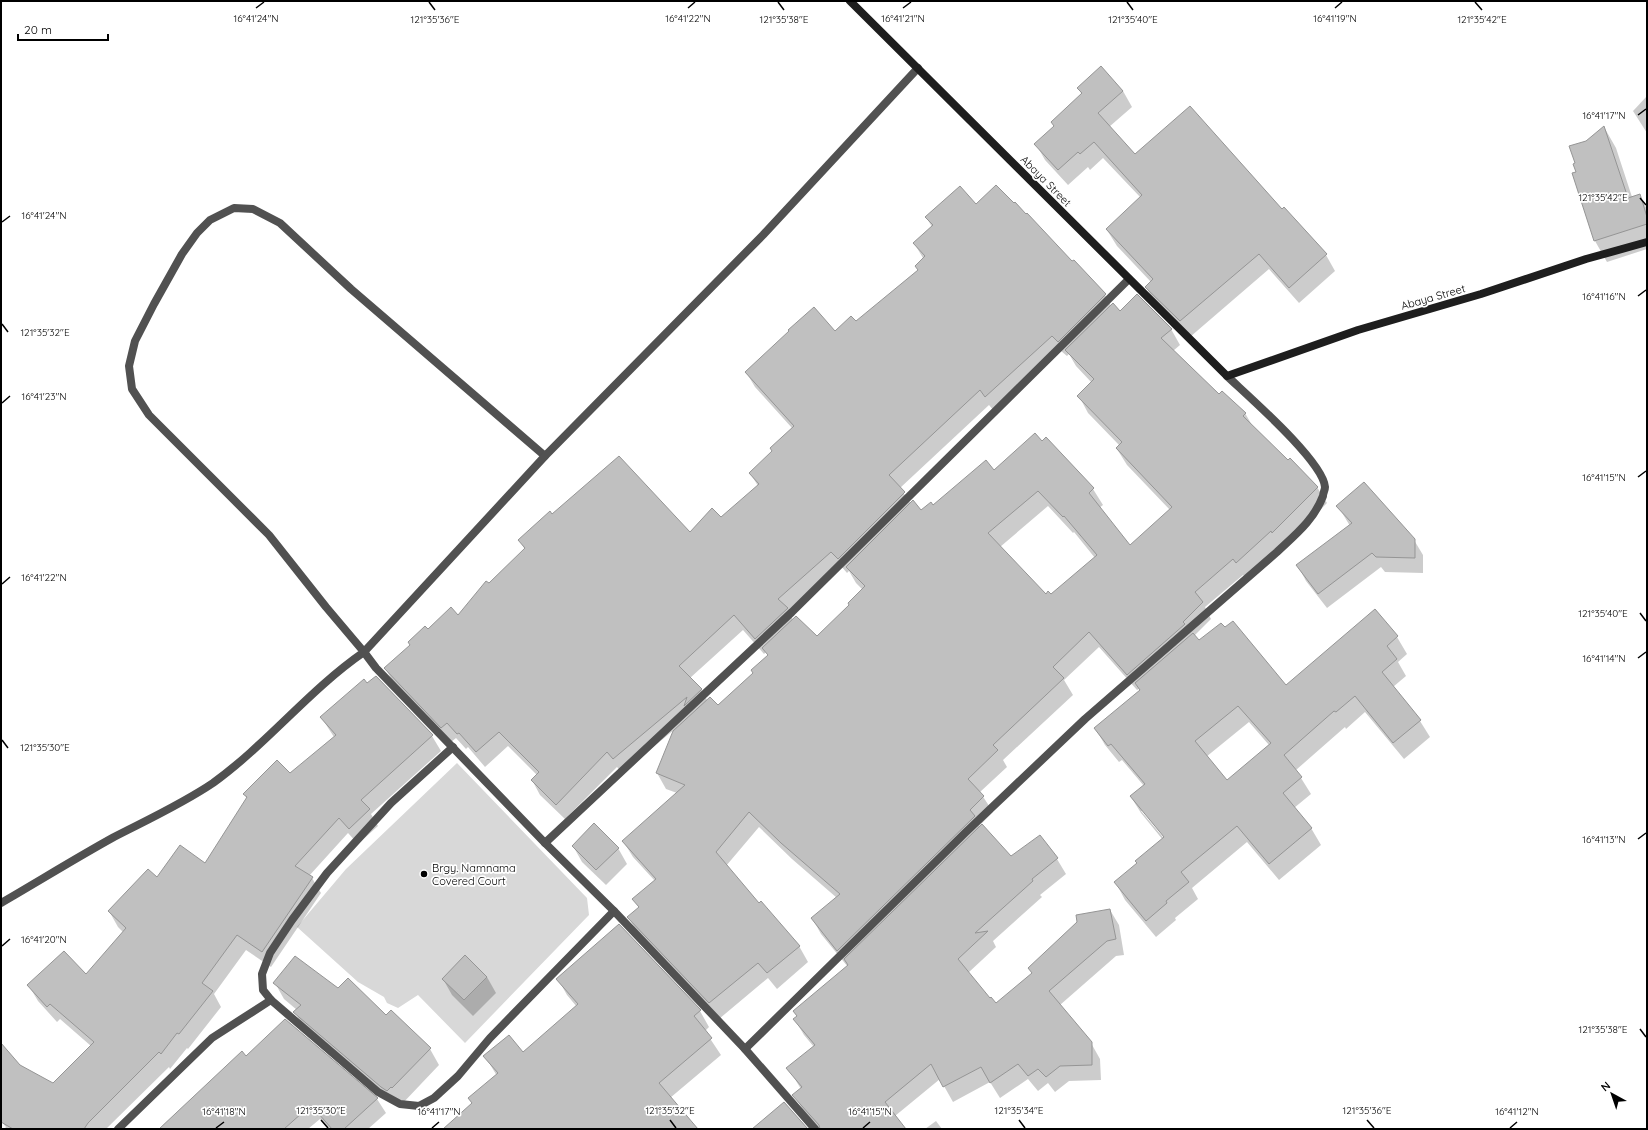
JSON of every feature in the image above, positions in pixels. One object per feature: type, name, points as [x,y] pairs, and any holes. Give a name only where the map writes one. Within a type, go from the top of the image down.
[{"type":"street","name":"Abaya Street","points":[[745,1049],[966,832],[1085,718],[1305,526],[1318,508],[1325,488],[1319,470],[1300,447],[850,1]]},
{"type":"street","points":[[1,903],[102,844],[172,807],[211,784],[241,762],[339,669],[364,652],[545,456],[762,235],[918,68]]},
{"type":"street","points":[[545,456],[351,289],[280,223],[253,209],[234,208],[210,220],[197,233],[182,254],[135,341],[129,366],[132,389],[149,416],[269,535],[376,668],[545,843],[614,911],[745,1049],[814,1129]]},
{"type":"street","name":"Abaya Street","points":[[1227,376],[1358,330],[1481,294],[1586,259],[1647,242]]},
{"type":"street","points":[[545,843],[797,606],[1129,279]]},
{"type":"street","points":[[453,747],[391,803],[327,873],[292,920],[270,953],[262,974],[263,990],[271,1000],[378,1092],[400,1104],[419,1106],[434,1098],[458,1076],[490,1038],[614,911]]},
{"type":"street","points":[[118,1129],[212,1038],[271,1000]]},
{"type":"shaded area","points":[[457,763],[587,898],[589,915],[465,1043],[418,995],[398,1008],[387,1003],[384,997],[358,982],[297,927],[346,869]]},
{"type":"building","points":[[1101,66],[1123,91],[1098,113],[1135,154],[1190,106],[1282,209],[1284,207],[1327,254],[1289,288],[1259,254],[1180,321],[1145,287],[1153,279],[1106,229],[1142,195],[1094,142],[1080,154],[1078,152],[1058,170],[1034,144],[1054,126],[1051,122],[1082,93],[1077,88]]},
{"type":"building","points":[[1604,126],[1628,198],[1640,194],[1647,217],[1647,224],[1594,241],[1572,173],[1576,172],[1573,164],[1575,163],[1569,146],[1586,141]]},
{"type":"building","points":[[996,185],[1026,214],[1027,213],[1072,261],[1074,260],[1106,294],[1058,342],[1052,336],[985,397],[980,390],[889,475],[905,492],[838,559],[831,552],[778,599],[788,608],[755,639],[734,615],[679,666],[702,689],[684,706],[687,697],[613,759],[607,752],[556,805],[531,780],[539,772],[499,732],[476,752],[459,733],[457,734],[447,723],[441,728],[384,668],[410,645],[408,642],[425,626],[428,629],[451,607],[458,615],[486,581],[489,583],[525,548],[518,540],[550,511],[552,514],[619,456],[690,532],[712,508],[721,517],[759,484],[749,473],[772,451],[770,448],[794,426],[745,372],[814,307],[835,331],[851,316],[856,321],[918,270],[915,266],[925,256],[913,243],[933,225],[925,217],[960,186],[976,204]]},
{"type":"building","points":[[1137,294],[1172,329],[1161,338],[1219,394],[1222,391],[1246,413],[1243,416],[1288,460],[1290,458],[1318,487],[1272,533],[1271,531],[1236,563],[1233,559],[1195,592],[1203,602],[1183,622],[1185,624],[1127,675],[1089,632],[1053,667],[1064,678],[993,745],[998,750],[968,779],[984,796],[970,810],[975,816],[837,951],[811,918],[840,894],[781,843],[749,812],[716,852],[759,903],[761,901],[800,946],[767,973],[758,963],[709,1003],[627,917],[639,907],[632,899],[656,879],[622,841],[685,785],[656,773],[673,731],[710,697],[718,705],[753,673],[751,670],[768,655],[762,648],[796,616],[817,636],[849,605],[848,603],[865,586],[846,567],[913,500],[921,510],[931,502],[933,505],[986,460],[994,470],[1035,433],[1042,441],[1046,437],[1094,488],[1089,493],[1130,545],[1172,507],[1116,448],[1122,442],[1077,396],[1094,379],[1065,350],[1113,303],[1120,311]],"holes":[[[1038,491],[1063,517],[1064,516],[1097,555],[1051,594],[1048,591],[1046,594],[988,533]]]},
{"type":"building","points":[[1364,482],[1415,539],[1415,558],[1376,557],[1372,553],[1318,594],[1296,565],[1352,523],[1336,506]]},
{"type":"building","points":[[1375,609],[1398,636],[1387,646],[1397,659],[1382,672],[1421,720],[1393,743],[1355,696],[1336,712],[1334,711],[1284,755],[1302,777],[1283,793],[1312,828],[1269,864],[1237,826],[1181,872],[1189,882],[1166,901],[1167,903],[1146,921],[1114,882],[1137,863],[1135,861],[1164,837],[1130,796],[1145,784],[1111,744],[1108,746],[1094,728],[1140,690],[1135,683],[1193,633],[1199,640],[1221,623],[1225,627],[1233,621],[1286,685]],"holes":[[[1238,706],[1271,743],[1227,780],[1195,741]]]},
{"type":"building","points":[[376,676],[433,735],[361,800],[370,809],[349,829],[339,818],[295,866],[313,877],[262,952],[237,935],[202,983],[213,991],[161,1054],[159,1052],[88,1123],[84,1129],[13,1129],[1,1122],[1,1043],[20,1065],[53,1083],[94,1042],[50,1004],[47,1007],[27,985],[64,951],[86,974],[126,928],[108,911],[148,869],[157,877],[180,845],[205,863],[247,797],[243,794],[277,760],[290,773],[336,735],[320,717],[364,679],[367,683]]},
{"type":"building","points":[[594,823],[619,848],[596,870],[572,846]]},
{"type":"building","points":[[982,824],[1011,856],[1040,835],[1058,858],[1032,879],[1033,881],[975,933],[988,931],[958,959],[990,998],[991,997],[996,1003],[1032,973],[1028,968],[1077,922],[1076,915],[1110,909],[1116,939],[1107,941],[1049,991],[1092,1042],[1092,1065],[1060,1066],[1046,1077],[1038,1069],[1028,1076],[1018,1064],[990,1083],[981,1067],[943,1087],[931,1064],[885,1102],[906,1129],[820,1129],[819,1125],[792,1095],[802,1087],[786,1068],[815,1045],[793,1019],[797,1016],[793,1011],[848,965],[844,959]]},
{"type":"building","points":[[619,924],[701,1010],[694,1016],[712,1038],[659,1083],[698,1129],[443,1129],[472,1103],[468,1098],[498,1073],[483,1056],[509,1035],[523,1052],[578,1004],[556,979]]},
{"type":"building","points":[[465,955],[487,977],[464,1000],[442,979]]},
{"type":"building","points":[[295,956],[338,988],[348,978],[386,1015],[391,1010],[431,1048],[392,1088],[391,1087],[387,1091],[381,1087],[293,1012],[301,1005],[273,983]]},
{"type":"building","points":[[285,1019],[378,1098],[344,1129],[332,1129],[311,1105],[284,1129],[159,1129],[242,1051],[246,1056]]},
{"type":"building","points":[[784,1102],[808,1129],[752,1129]]},
{"type":"place","name":"Brgy. Namnama Covered Court","points":[[424,874]]}]
